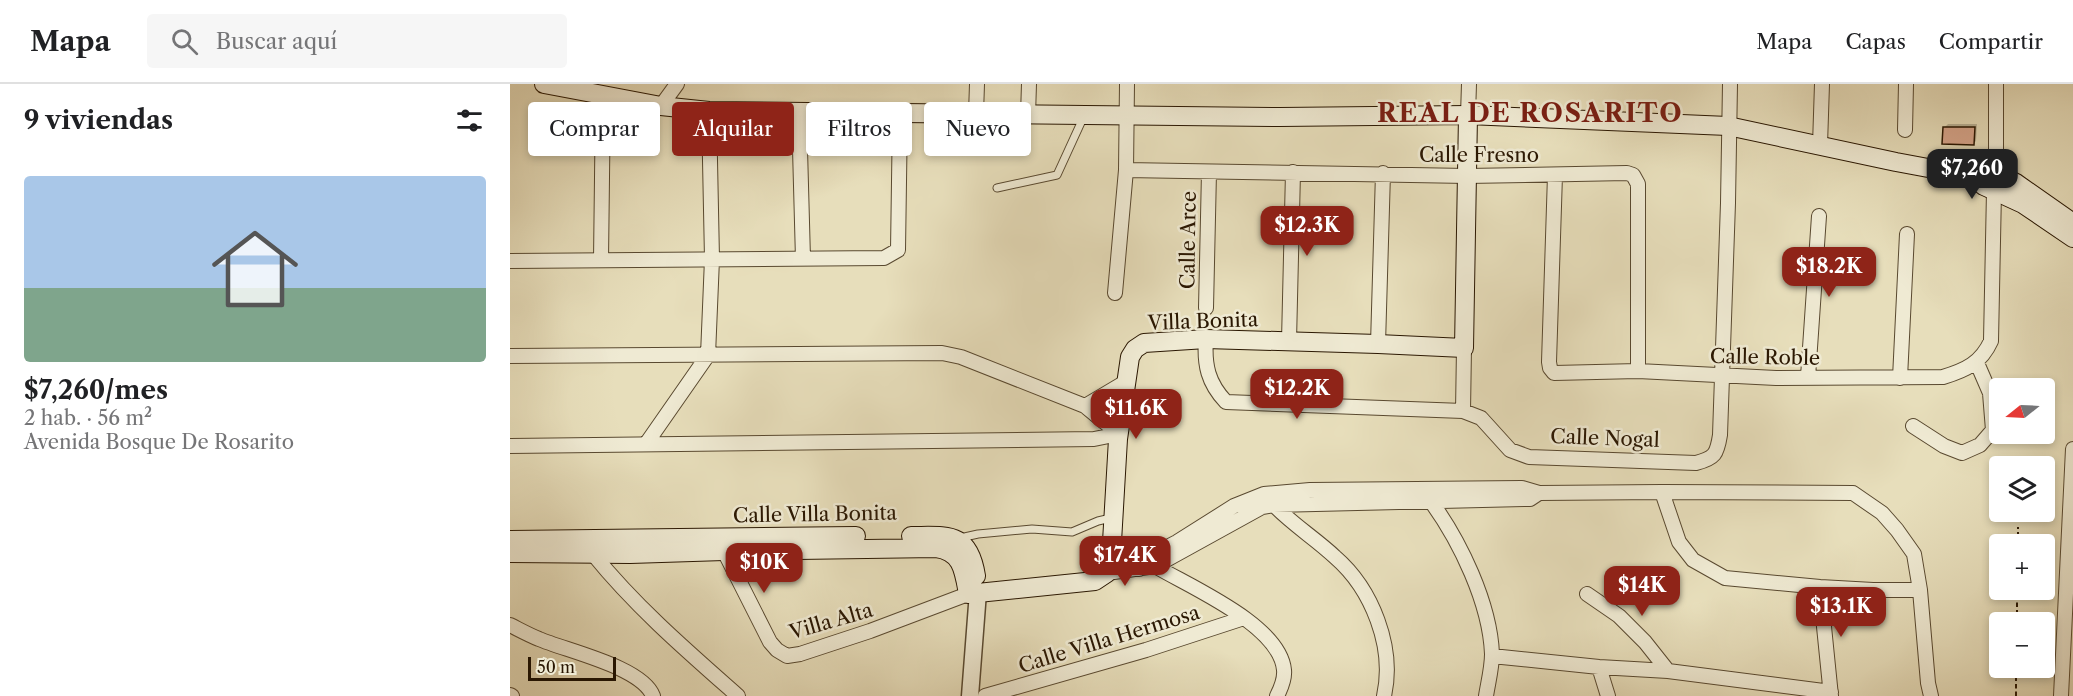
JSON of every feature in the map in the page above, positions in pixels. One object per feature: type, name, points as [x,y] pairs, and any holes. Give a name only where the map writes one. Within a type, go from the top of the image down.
[{"type":"main road","points":[[544,84],[672,107]]},
{"type":"main road","points":[[794,112],[806,112]]},
{"type":"main road","points":[[1031,115],[1280,117],[1468,115],[1728,126],[1971,176],[1984,186],[1995,182],[2016,183],[2073,223]]},
{"type":"main road","points":[[1464,348],[1468,115]]},
{"type":"main road","points":[[1995,182],[2073,238]]},
{"type":"main road","name":"Villa Bonita","points":[[1107,573],[1111,559],[1119,434],[1126,381],[1130,357],[1135,349],[1144,343],[1206,339],[1464,348]]},
{"type":"main road","name":"Calle Villa Bonita","points":[[510,540],[949,536],[955,546],[593,554],[510,553]]},
{"type":"main road","points":[[955,546],[970,554],[974,567],[973,593],[1095,582],[1107,573]]},
{"type":"street","points":[[661,106],[677,84]]},
{"type":"street","points":[[976,102],[977,84]]},
{"type":"street","points":[[1028,102],[1029,84]]},
{"type":"street","points":[[1115,294],[1126,170],[1127,84]]},
{"type":"street","points":[[1468,84],[1468,115]]},
{"type":"street","name":"Calle Nogal","points":[[1463,411],[1481,418],[1510,450],[1529,457],[1696,463],[1712,457],[1717,450],[1723,377],[1730,84]]},
{"type":"street","points":[[1821,145],[1822,84]]},
{"type":"street","points":[[1905,129],[1906,84]]},
{"type":"street","points":[[1913,426],[1944,446],[1962,453],[1980,445],[1993,430],[1990,393],[1977,363],[1986,352],[1991,340],[1996,84]]},
{"type":"street","points":[[601,260],[603,95]]},
{"type":"street","points":[[800,112],[803,259]]},
{"type":"street","points":[[646,444],[708,355],[712,259],[710,156]]},
{"type":"street","points":[[510,261],[884,258],[898,250],[899,156]]},
{"type":"street","name":"Calle Fresno","points":[[1126,170],[1467,176],[1627,173],[1633,175],[1638,184],[1638,371]]},
{"type":"street","name":"Calle Arce","points":[[1206,308],[1209,172]]},
{"type":"street","points":[[1289,341],[1293,172]]},
{"type":"street","points":[[1378,344],[1383,173]]},
{"type":"street","name":"Calle Roble","points":[[1555,175],[1550,368],[1554,373],[1638,371],[1723,377],[1943,377],[1977,363]]},
{"type":"street","points":[[1808,377],[1819,216]]},
{"type":"street","points":[[1900,378],[1907,234]]},
{"type":"street","points":[[1206,339],[1204,358],[1209,375],[1216,391],[1226,402],[1463,411],[1464,348]]},
{"type":"street","points":[[510,356],[942,353],[961,357],[1085,406],[1119,434]]},
{"type":"street","points":[[1085,406],[1126,381]]},
{"type":"street","points":[[510,446],[1094,439],[1119,434]]},
{"type":"street","points":[[2061,696],[2073,449]]},
{"type":"street","points":[[1147,565],[1234,506],[1264,494],[1310,490],[1522,488],[1539,494],[1662,492],[1853,494],[1882,513],[1914,554],[1931,696]]},
{"type":"street","points":[[1662,492],[1679,542],[1693,560],[1725,579],[1873,590],[1920,590]]},
{"type":"street","points":[[1264,494],[1337,559],[1370,602],[1380,632],[1386,666],[1384,696]]},
{"type":"street","points":[[1107,573],[1147,565],[1259,508],[1274,505],[1524,500],[1539,494]]},
{"type":"street","points":[[1430,501],[1441,515],[1466,562],[1482,604],[1492,656],[1486,696]]},
{"type":"street","name":"Villa Alta","points":[[723,551],[770,642],[787,656],[800,654],[870,631],[973,593]]},
{"type":"street","points":[[593,554],[627,593],[679,645],[738,696]]},
{"type":"street","points":[[1147,565],[1244,618],[1268,636],[1278,652],[1284,670],[1277,696]]},
{"type":"street","points":[[1492,656],[1668,671],[1831,694],[1820,587]]},
{"type":"street","points":[[960,696],[973,593]]},
{"type":"street","points":[[970,696],[973,593]]},
{"type":"street","points":[[1587,594],[1619,616],[1645,642],[1668,671]]},
{"type":"street","name":"Calle Villa Hermosa","points":[[985,696],[1146,650],[1244,618]]},
{"type":"street","points":[[510,625],[538,639],[620,668],[644,682],[653,696]]},
{"type":"street","points":[[1599,666],[1608,696]]},
{"type":"lane","points":[[997,188],[1057,175],[1084,115]]},
{"type":"lane","points":[[955,546],[978,534],[1032,529],[1072,532],[1113,517]]},
{"type":"path","points":[[2018,527],[2018,534]]},
{"type":"path","points":[[2016,678],[2016,696]]},
{"type":"building","points":[[1943,127],[1975,127],[1974,145],[1942,144]]},
{"type":"district","name":"REAL DE ROSARITO","points":[[1530,113]]}]
